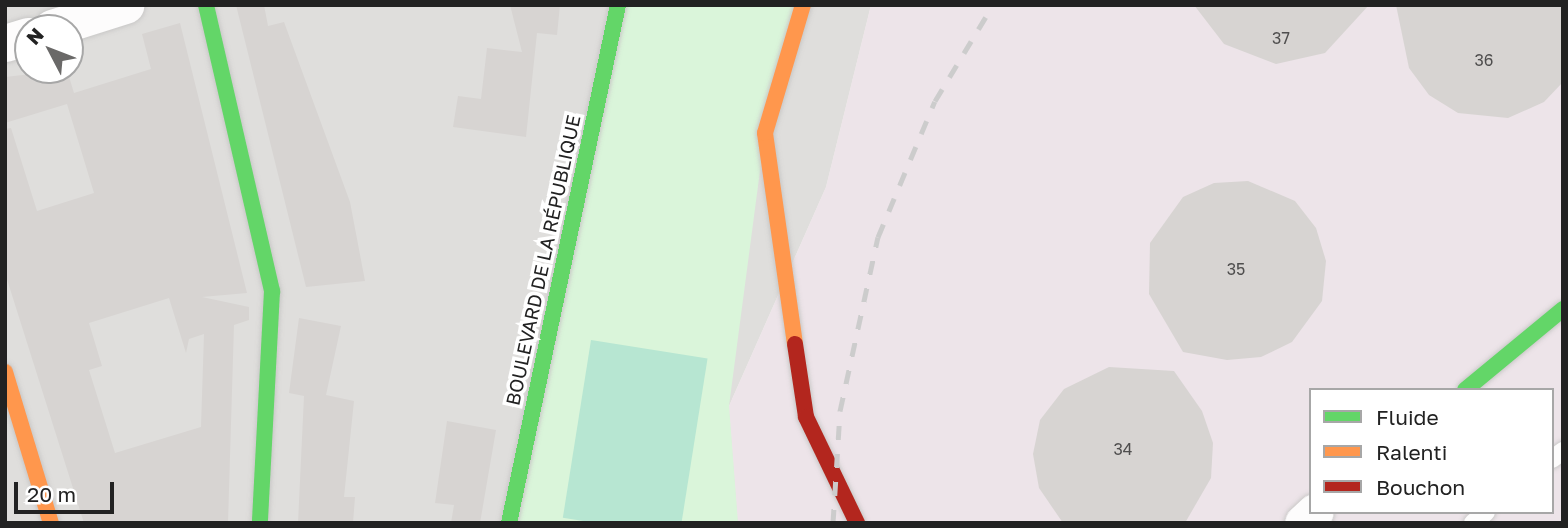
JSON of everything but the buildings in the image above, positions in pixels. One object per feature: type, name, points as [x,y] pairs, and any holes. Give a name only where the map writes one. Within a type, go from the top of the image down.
[{"type":"street","points":[[84,18],[125,5]]},
{"type":"street","points":[[206,5],[272,291],[260,523]]},
{"type":"street","name":"BOULEVARD DE LA RÉPUBLIQUE","points":[[509,523],[618,5]]},
{"type":"street","points":[[803,5],[765,133],[806,417],[858,523]]},
{"type":"street","points":[[1467,388],[1563,309]]},
{"type":"street","points":[[5,372],[51,523]]},
{"type":"shaded area","points":[[5,5],[871,5],[826,187],[729,406],[738,523],[5,523]]},
{"type":"shaded area","points":[[871,5],[1563,5],[1563,523],[738,523],[729,406],[826,187]]},
{"type":"green space","points":[[618,5],[803,5],[765,133],[729,406],[738,523],[509,523]]},
{"type":"green space","points":[[591,340],[708,358],[681,523],[596,523],[563,518]]},
{"type":"railway","points":[[833,523],[840,411],[878,237],[935,101],[993,5]]},
{"type":"traffic: fast","points":[[206,5],[272,291],[260,523]]},
{"type":"traffic: fast","points":[[509,523],[618,5]]},
{"type":"traffic: fast","points":[[1467,388],[1563,309]]},
{"type":"traffic: slow","points":[[795,344],[765,133],[803,5]]},
{"type":"traffic: slow","points":[[5,372],[51,523]]},
{"type":"traffic: jam","points":[[795,344],[806,417],[857,523]]}]
